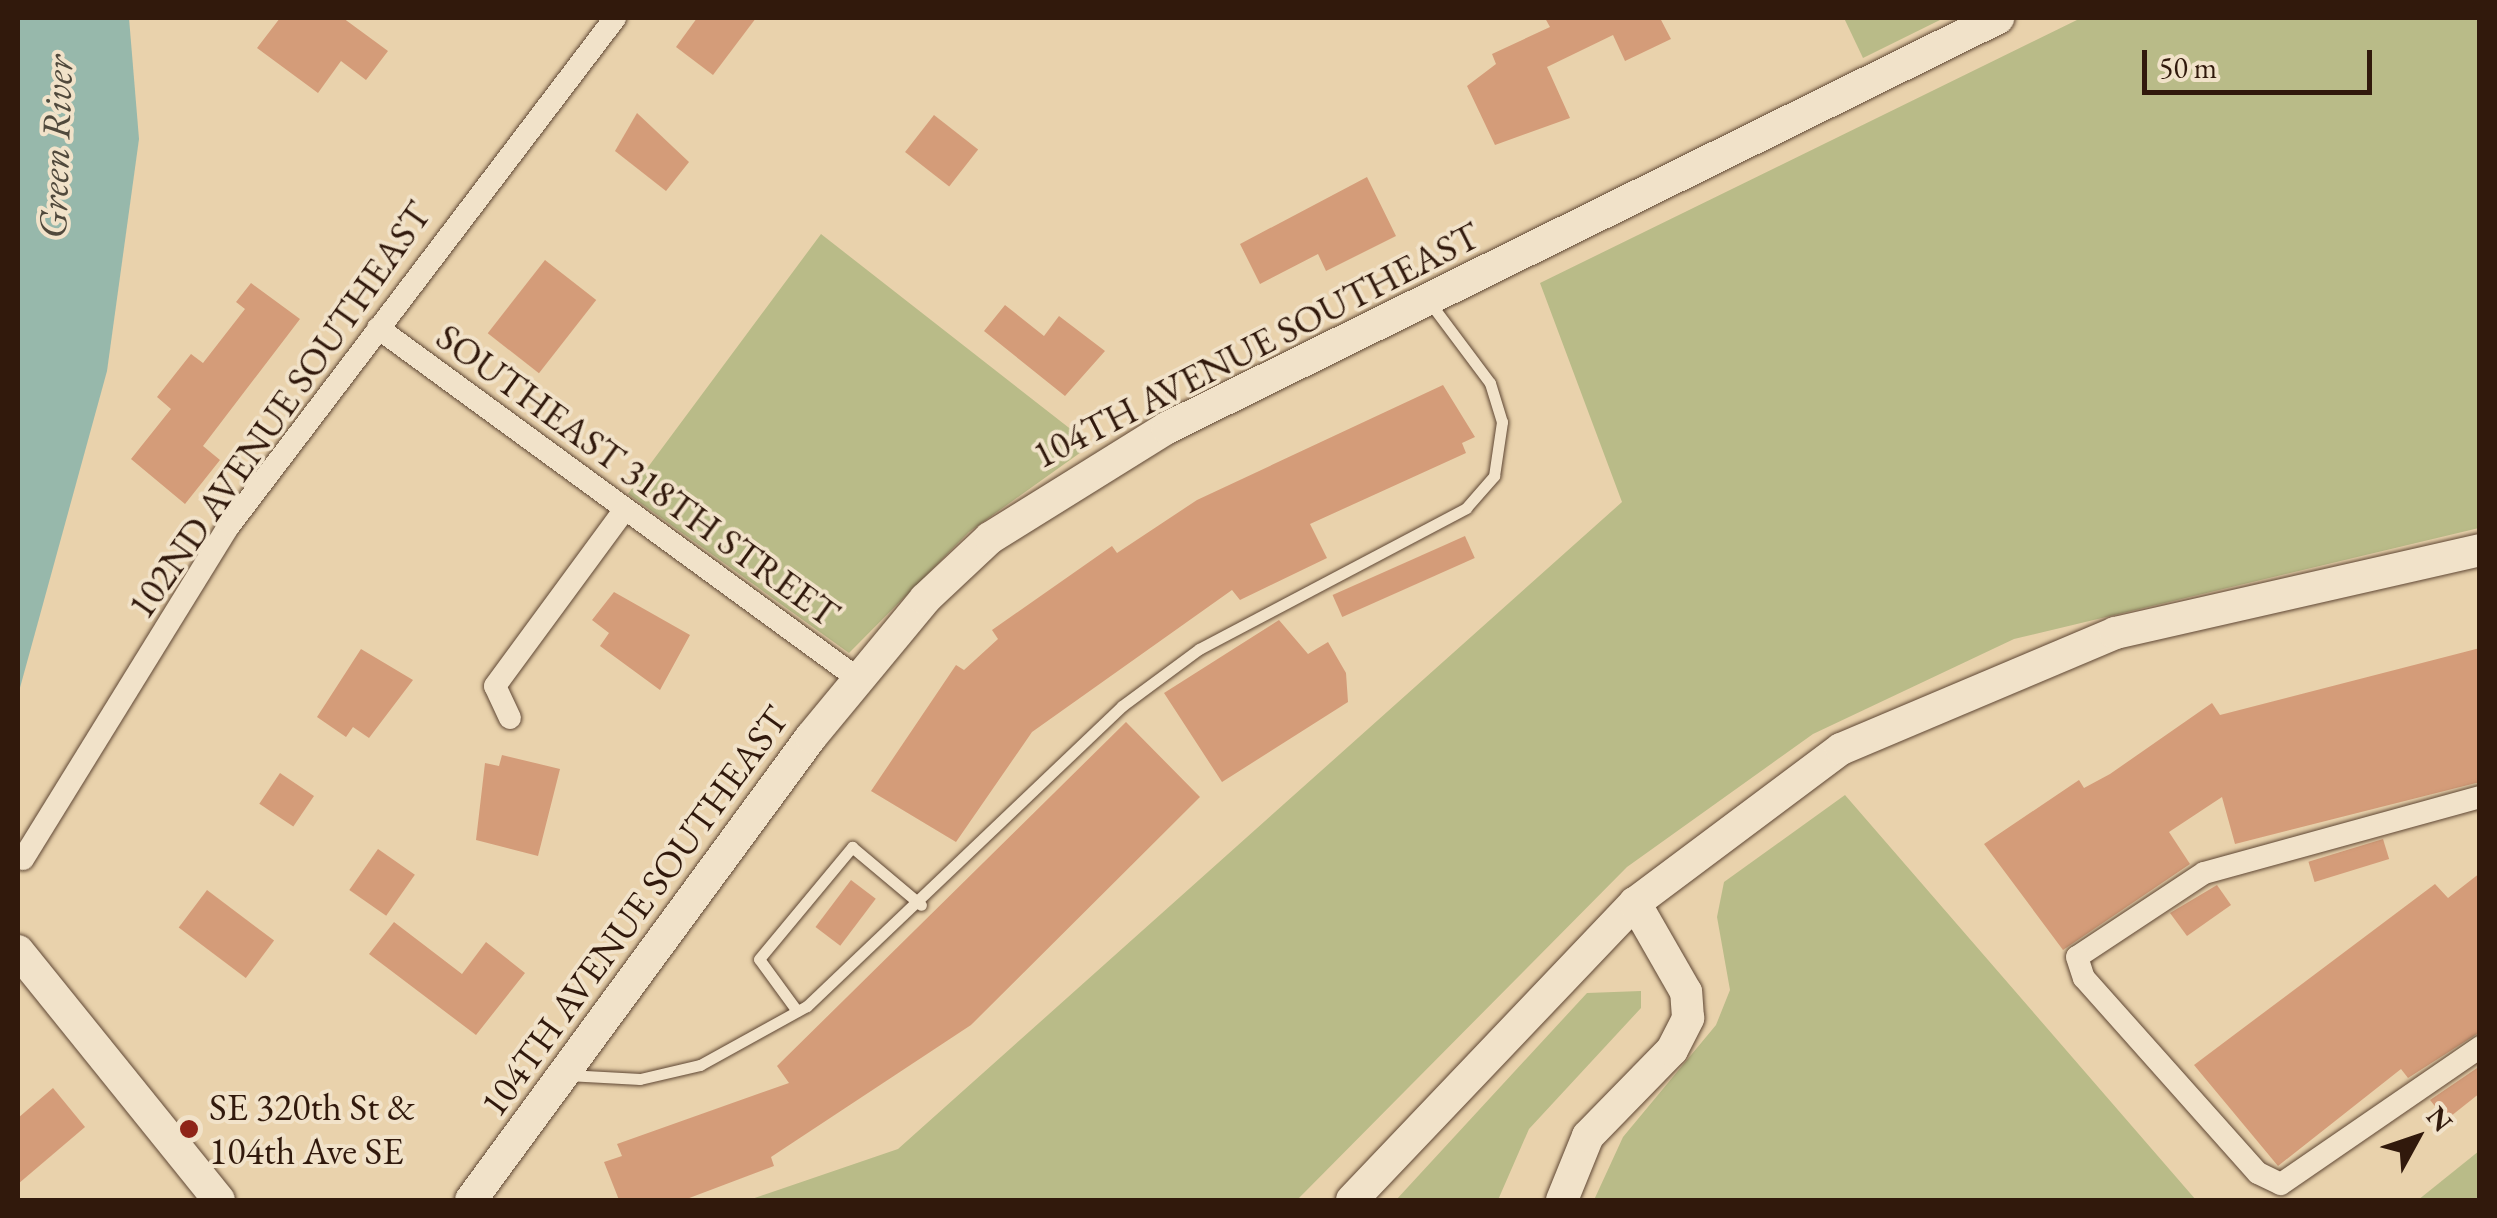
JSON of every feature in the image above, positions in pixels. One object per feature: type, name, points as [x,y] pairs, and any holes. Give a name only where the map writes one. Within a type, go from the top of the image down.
[{"type":"street","name":"102ND AVENUE SOUTHEAST","points":[[23,859],[230,526],[615,18]]},
{"type":"street","name":"104TH AVENUE SOUTHEAST","points":[[471,1200],[857,678],[956,564],[1071,481],[1428,299],[1998,18]]},
{"type":"street","name":"SOUTHEAST 318TH STREET","points":[[378,328],[623,512],[857,678]]},
{"type":"street","points":[[510,718],[495,686],[623,512]]},
{"type":"street","points":[[1352,1200],[1634,904],[1841,749],[2020,666],[2218,604],[2480,550]]},
{"type":"street","points":[[2480,797],[2204,873],[2077,957],[2084,978],[2246,1159],[2281,1184],[2480,1047]]},
{"type":"street","points":[[1562,1200],[1588,1136],[1672,1050],[1688,1018],[1686,992],[1634,904]]},
{"type":"street","points":[[18,951],[220,1200]]},
{"type":"lane","points":[[562,1075],[640,1079],[700,1064],[797,1011],[921,905],[1122,706],[1199,649],[1466,508],[1494,476],[1502,422],[1490,383],[1428,299]]},
{"type":"lane","points":[[797,1011],[759,959],[852,847],[921,905]]},
{"type":"green space","points":[[1844,18],[1944,18],[1863,58]]},
{"type":"green space","points":[[2081,18],[2479,18],[2479,528],[2014,639],[1813,734],[1627,867],[1297,1200],[749,1200],[898,1149],[1622,502],[1540,283]]},
{"type":"green space","points":[[821,234],[1091,445],[969,532],[849,653],[628,494]]},
{"type":"green space","points":[[1845,795],[2196,1200],[1594,1200],[1623,1137],[1716,1025],[1730,990],[1717,917],[1724,882]]},
{"type":"green space","points":[[1641,991],[1641,1008],[1529,1129],[1498,1200],[1396,1200],[1587,993]]},
{"type":"green space","points":[[2479,1151],[2479,1200],[2418,1200]]},
{"type":"water","name":"Green River","points":[[18,18],[129,18],[139,139],[107,371],[18,695]]},
{"type":"building","points":[[280,18],[343,18],[388,51],[366,80],[341,61],[318,93],[257,48]]},
{"type":"building","points":[[697,18],[756,18],[713,75],[676,47]]},
{"type":"building","points":[[1545,18],[1660,18],[1671,39],[1625,61],[1613,35],[1547,67],[1570,118],[1495,145],[1467,86],[1496,64],[1492,54],[1550,27]]},
{"type":"building","points":[[637,113],[689,162],[666,191],[615,151]]},
{"type":"building","points":[[934,115],[978,149],[949,187],[905,152]]},
{"type":"building","points":[[1367,177],[1396,236],[1326,271],[1318,254],[1260,284],[1240,244]]},
{"type":"building","points":[[545,260],[596,300],[539,373],[488,333]]},
{"type":"building","points":[[251,283],[300,319],[203,446],[220,460],[185,504],[131,459],[171,409],[157,397],[191,354],[203,363],[245,309],[236,302]]},
{"type":"building","points":[[1005,305],[1044,336],[1059,316],[1105,351],[1065,396],[984,331]]},
{"type":"building","points":[[1443,385],[1475,437],[1462,443],[1466,453],[1310,524],[1327,558],[1240,600],[1232,590],[1032,732],[956,842],[871,791],[956,665],[964,670],[998,639],[992,630],[1112,546],[1117,553],[1197,500]]},
{"type":"building","points":[[1465,536],[1475,558],[1342,617],[1333,595]]},
{"type":"building","points":[[614,592],[690,635],[660,690],[600,646],[609,633],[592,620]]},
{"type":"building","points":[[1279,620],[1308,654],[1328,642],[1346,673],[1348,702],[1222,782],[1164,693]]},
{"type":"building","points":[[2480,648],[2480,782],[2235,844],[2222,797],[2169,832],[2190,864],[2063,950],[1984,844],[2079,780],[2084,788],[2110,774],[2212,703],[2220,715]]},
{"type":"building","points":[[361,649],[413,680],[369,738],[353,727],[346,737],[317,717]]},
{"type":"building","points":[[1126,722],[1200,797],[971,1025],[771,1157],[774,1166],[684,1200],[619,1200],[604,1162],[622,1156],[617,1144],[789,1083],[777,1066]]},
{"type":"building","points":[[502,755],[560,769],[538,856],[476,840],[485,763],[499,766]]},
{"type":"building","points":[[280,773],[314,796],[293,827],[259,804]]},
{"type":"building","points":[[2383,839],[2389,859],[2315,882],[2308,862]]},
{"type":"building","points":[[378,849],[415,875],[386,916],[349,890]]},
{"type":"building","points":[[2480,873],[2480,1032],[2408,1078],[2401,1069],[2278,1166],[2194,1065],[2435,884],[2448,898]]},
{"type":"building","points":[[851,880],[876,899],[840,946],[815,927]]},
{"type":"building","points":[[2217,885],[2231,905],[2187,936],[2170,913]]},
{"type":"building","points":[[207,890],[274,941],[246,978],[179,928]]},
{"type":"building","points":[[394,922],[462,974],[486,942],[525,973],[476,1035],[369,954]]},
{"type":"building","points":[[2480,1066],[2480,1093],[2446,1120],[2430,1100]]},
{"type":"building","points":[[53,1088],[85,1127],[18,1184],[18,1118]]},
{"type":"place","name":"SE 320th St & 104th Ave SE","points":[[189,1129]]}]
